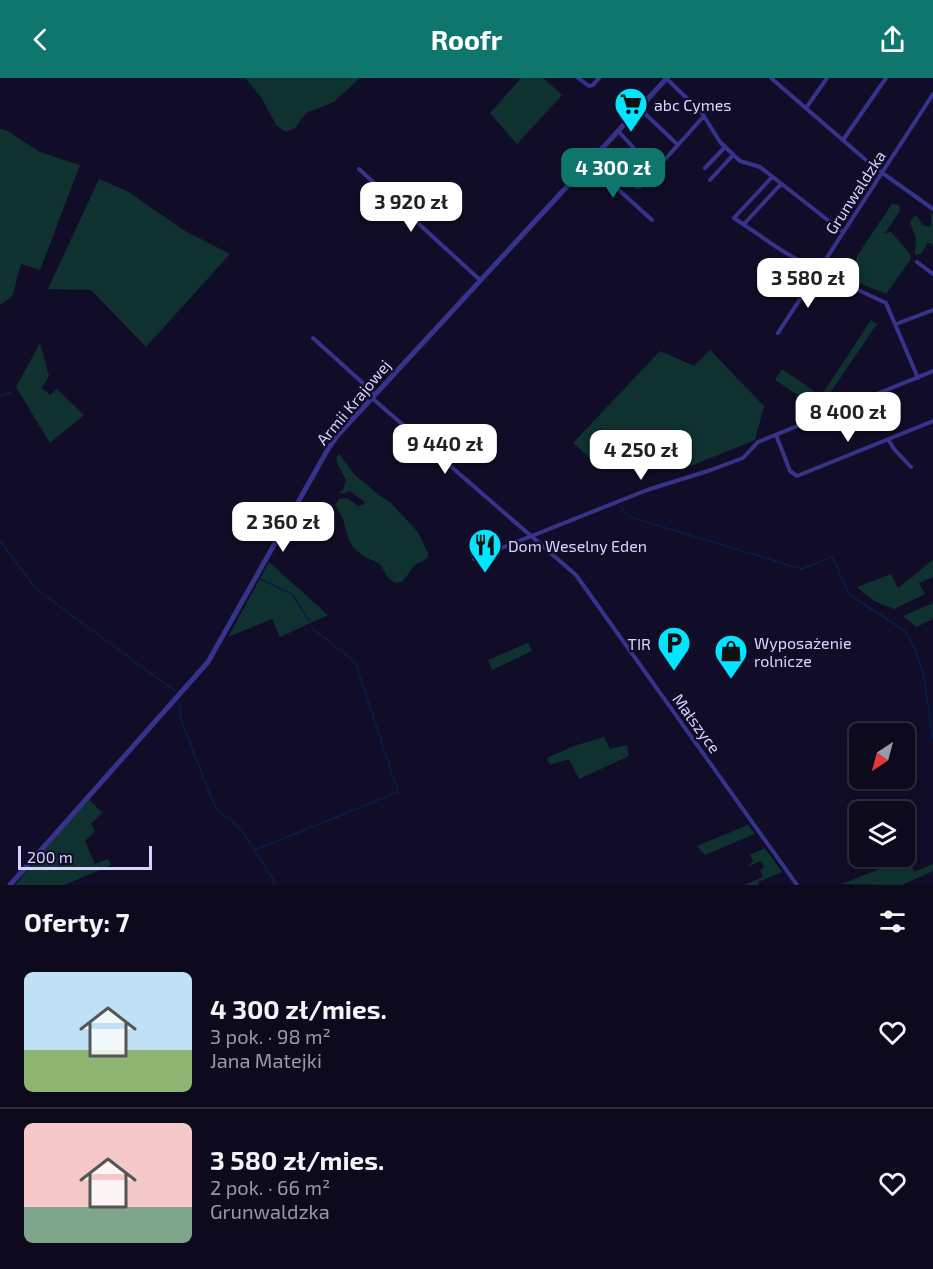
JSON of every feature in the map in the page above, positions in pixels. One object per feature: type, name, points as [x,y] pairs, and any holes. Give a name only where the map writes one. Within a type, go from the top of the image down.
[{"type":"street","points":[[578,78],[589,86],[600,78]]},
{"type":"street","points":[[667,78],[705,116],[724,147],[733,155],[740,161],[760,167],[843,232]]},
{"type":"street","name":"Armii Krajowej","points":[[10,885],[203,669],[332,442],[667,78]]},
{"type":"street","points":[[771,78],[881,172],[933,209]]},
{"type":"street","points":[[806,108],[827,78]]},
{"type":"street","points":[[843,140],[886,78]]},
{"type":"street","name":"Grunwaldzka","points":[[778,333],[933,94]]},
{"type":"street","points":[[639,108],[678,145]]},
{"type":"street","points":[[595,155],[637,187],[641,186],[705,116]]},
{"type":"street","points":[[618,131],[633,147],[631,150]]},
{"type":"street","points":[[705,168],[724,147]]},
{"type":"street","points":[[710,180],[733,155]]},
{"type":"street","points":[[588,162],[652,220]]},
{"type":"street","points":[[359,169],[379,190],[480,280]]},
{"type":"street","points":[[772,177],[734,218],[817,271],[886,303],[918,378]]},
{"type":"street","points":[[744,224],[781,184]]},
{"type":"street","points":[[917,262],[933,274]]},
{"type":"street","points":[[896,324],[933,310]]},
{"type":"street","name":"Małszyce","points":[[313,338],[373,396],[576,575],[797,885]]},
{"type":"street","points":[[474,559],[672,481],[743,458],[758,442],[933,371]]},
{"type":"street","points":[[776,435],[790,471],[797,476],[933,421]]},
{"type":"street","points":[[888,439],[911,467]]},
{"type":"green space","points":[[245,78],[360,78],[334,102],[306,113],[295,128],[286,132],[276,125],[261,97]]},
{"type":"green space","points":[[521,78],[543,78],[562,95],[517,144],[490,113]]},
{"type":"green space","points":[[0,129],[6,130],[40,152],[80,165],[40,270],[21,264],[12,297],[0,305]]},
{"type":"green space","points":[[99,179],[127,191],[185,231],[230,254],[146,347],[91,290],[48,289]]},
{"type":"green space","points":[[892,204],[899,205],[900,211],[885,233],[891,232],[910,254],[911,259],[886,294],[838,274],[847,270],[856,272],[855,261],[859,253]]},
{"type":"green space","points":[[931,213],[933,214],[933,245],[928,243],[921,254],[915,255],[916,238],[910,222],[914,216],[918,217],[922,225],[931,227]]},
{"type":"green space","points":[[871,320],[877,324],[819,409],[775,380],[782,369],[821,396]]},
{"type":"green space","points":[[40,343],[49,376],[42,388],[50,395],[57,389],[84,415],[50,443],[16,387]]},
{"type":"green space","points":[[710,350],[764,406],[755,440],[683,469],[636,467],[623,462],[600,467],[573,443],[660,351],[694,366]]},
{"type":"green space","points":[[339,454],[355,475],[390,502],[418,532],[428,558],[415,565],[402,582],[395,583],[388,578],[380,564],[362,555],[349,541],[343,519],[335,505],[339,499],[347,498],[358,506],[365,502],[350,491],[342,494],[339,492],[343,490],[346,480],[336,458]]},
{"type":"green space","points":[[933,560],[933,577],[919,583],[925,594],[894,609],[874,601],[857,587],[891,574],[898,588]]},
{"type":"green space","points":[[269,562],[328,615],[280,637],[272,619],[228,637]]},
{"type":"green space","points":[[933,603],[933,619],[916,627],[903,616]]},
{"type":"green space","points":[[528,643],[532,651],[492,670],[488,660]]},
{"type":"green space","points":[[604,737],[610,749],[627,745],[629,756],[579,779],[569,759],[550,765],[547,758],[574,746]]},
{"type":"green space","points":[[88,798],[102,813],[91,824],[95,831],[85,841],[95,864],[108,859],[111,865],[64,885],[15,885]]},
{"type":"green space","points":[[748,825],[755,834],[705,855],[697,846]]},
{"type":"green space","points":[[765,848],[782,872],[758,882],[759,885],[744,885],[763,877],[760,870],[764,868],[761,861],[749,866],[753,861],[750,855]]},
{"type":"green space","points":[[933,864],[933,871],[902,885],[842,884],[884,867],[912,867],[914,872]]},
{"type":"waterway","points":[[0,396],[11,392]]},
{"type":"waterway","points":[[620,506],[630,517],[802,569],[832,557],[850,595],[905,631],[915,649],[923,673],[933,738]]},
{"type":"waterway","points":[[0,541],[37,590],[175,691]]},
{"type":"waterway","points":[[260,579],[292,594],[309,621]]},
{"type":"waterway","points":[[255,850],[398,792],[355,662],[312,628]]},
{"type":"waterway","points":[[179,702],[181,719],[212,800],[219,812],[231,820],[244,834],[275,885]]},
{"type":"place","name":"abc Cymes","points":[[631,133]]},
{"type":"place","name":"Dom Weselny Eden","points":[[485,574]]},
{"type":"place","name":"TIR","points":[[674,672]]},
{"type":"place","name":"Wyposażenie rolnicze","points":[[731,680]]}]
